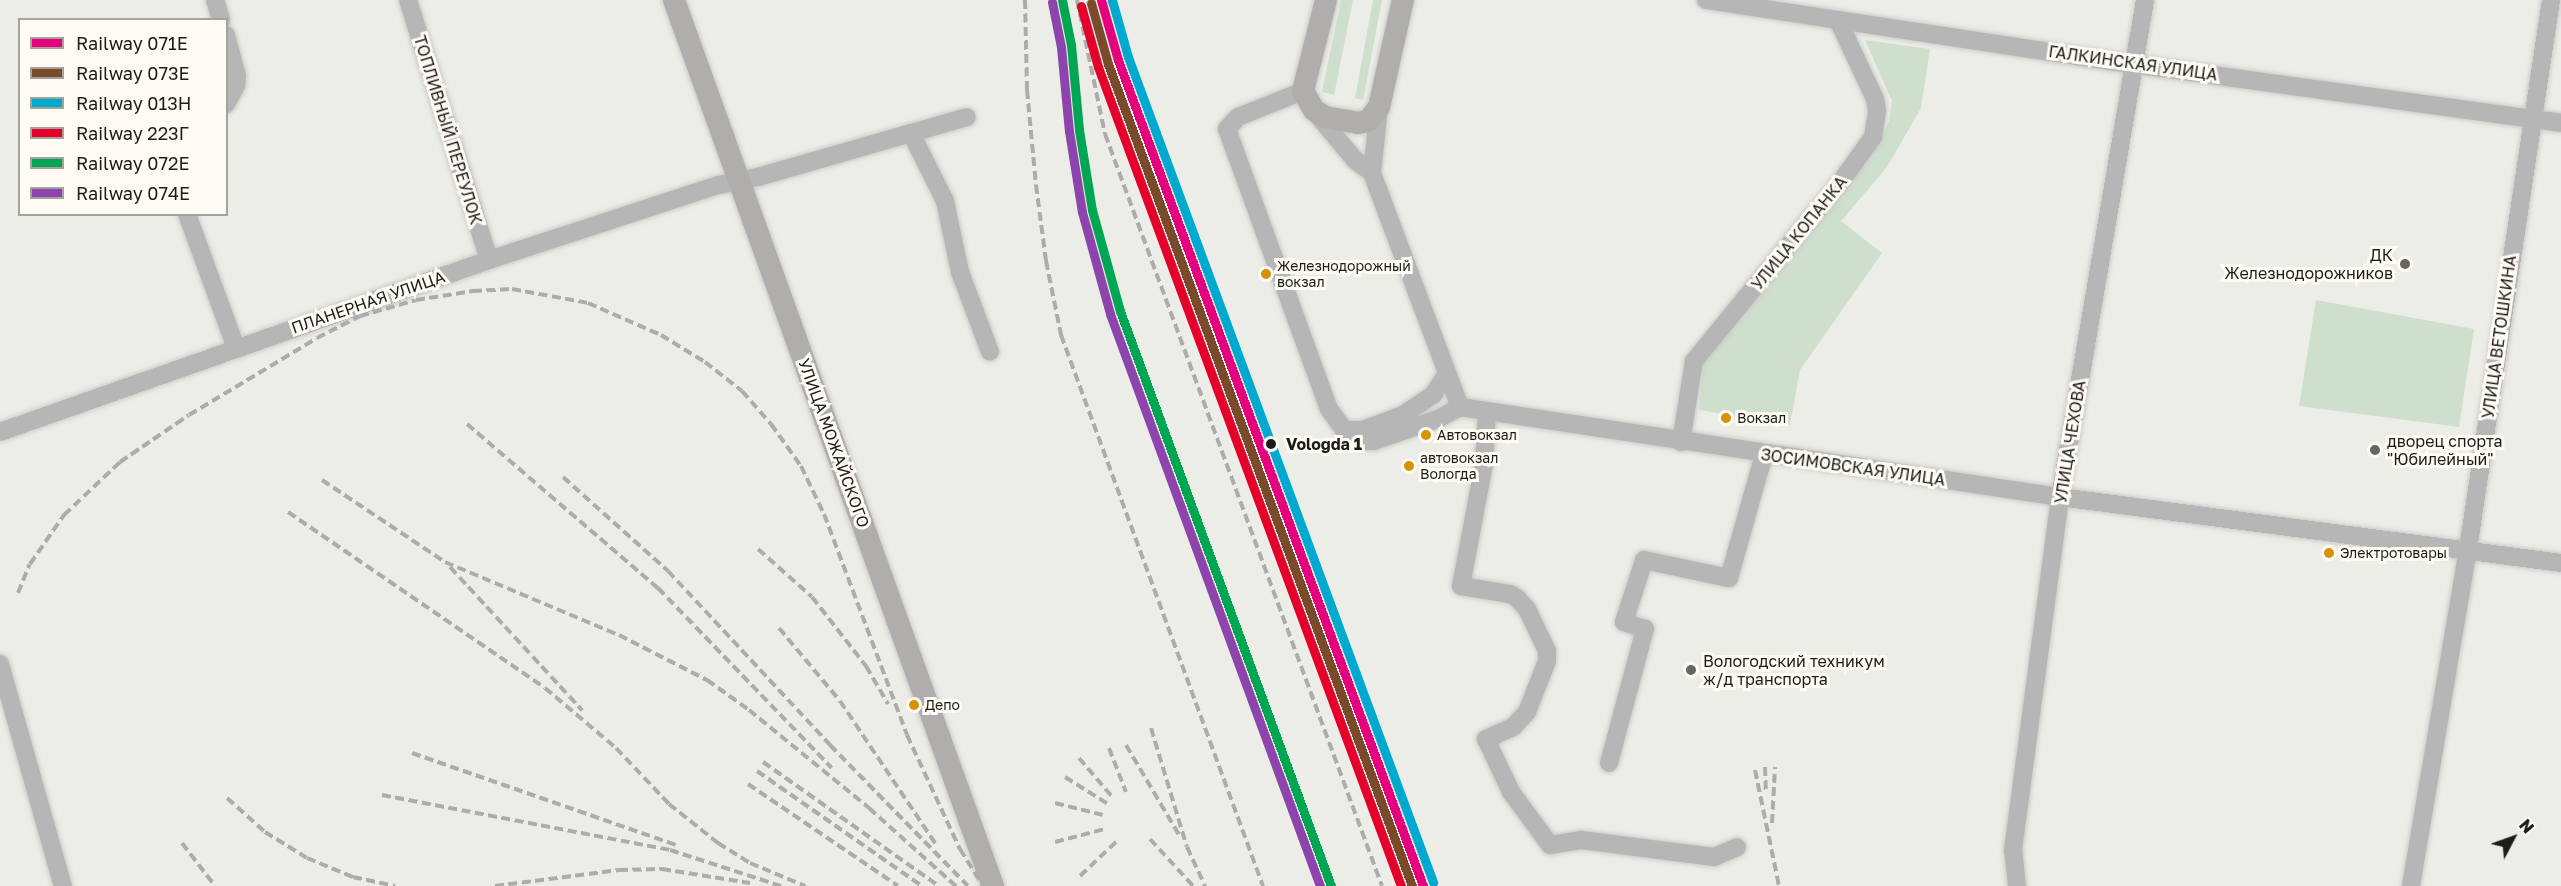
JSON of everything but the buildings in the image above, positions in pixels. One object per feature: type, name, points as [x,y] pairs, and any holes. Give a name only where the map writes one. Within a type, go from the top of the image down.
[{"type":"main road","name":"УЛИЦА МОЖАЙСКОГО","points":[[674,0],[993,886]]},
{"type":"main road","points":[[1325,1],[1307,95],[1325,117],[1358,123],[1368,121],[1379,106],[1403,0]]},
{"type":"street","points":[[215,0],[220,18]]},
{"type":"street","name":"ТОПЛИВНЫЙ ПЕРЕУЛОК","points":[[408,0],[489,260]]},
{"type":"street","name":"ГАЛКИНСКАЯ УЛИЦА","points":[[1706,0],[2134,64],[2561,123]]},
{"type":"street","name":"УЛИЦА ЧЕХОВА","points":[[2017,886],[2013,850],[2060,497],[2145,0]]},
{"type":"street","name":"УЛИЦА ВЕТОШКИНА","points":[[2411,886],[2468,549],[2551,0]]},
{"type":"street","name":"УЛИЦА КОПАНКА","points":[[1681,442],[1694,361],[1842,180],[1873,138],[1877,111],[1875,99],[1838,20]]},
{"type":"street","points":[[228,42],[237,76],[236,86],[228,100]]},
{"type":"street","points":[[1372,173],[1355,160],[1307,95],[1238,117],[1227,129],[1329,409],[1344,430],[1357,439],[1374,441],[1438,418],[1460,407],[1446,375],[1372,173],[1379,106]]},
{"type":"street","name":"ПЛАНЕРНАЯ УЛИЦА","points":[[0,432],[489,260],[739,180],[758,177],[967,117]]},
{"type":"street","points":[[911,133],[945,201],[960,272],[990,352]]},
{"type":"street","points":[[188,216],[236,348]]},
{"type":"street","points":[[1344,430],[1363,430],[1402,415],[1433,395],[1446,375]]},
{"type":"street","name":"ЗОСИМОВСКАЯ УЛИЦА","points":[[1460,407],[1681,442],[2060,497],[2561,563]]},
{"type":"street","points":[[1487,411],[1484,464],[1461,586],[1510,594],[1517,598],[1527,609],[1547,651],[1547,661],[1527,712],[1513,727],[1486,739],[1511,792],[1550,845],[1581,840],[1714,857],[1737,847]]},
{"type":"street","points":[[1609,763],[1645,629],[1624,622],[1644,560],[1729,578],[1764,454]]},
{"type":"street","points":[[0,664],[63,886]]},
{"type":"green space","points":[[1341,0],[1353,0],[1334,95],[1322,92]]},
{"type":"green space","points":[[1373,0],[1382,0],[1363,100],[1355,98]]},
{"type":"green space","points":[[1865,40],[1930,49],[1921,108],[1887,167],[1841,221],[1882,253],[1800,370],[1790,425],[1699,410],[1703,363],[1873,154],[1889,121],[1892,101]]},
{"type":"green space","points":[[2316,300],[2474,329],[2459,427],[2299,406]]},
{"type":"railway","points":[[1025,0],[1027,90],[1036,185],[1046,261],[1061,335],[1263,886]]},
{"type":"railway","points":[[1065,0],[1071,45]]},
{"type":"railway","points":[[1077,0],[1105,134],[1382,886]]},
{"type":"railway","points":[[1109,0],[1168,167]]},
{"type":"railway","points":[[18,593],[30,564],[64,515],[120,462],[189,415],[317,338],[360,316],[416,300],[473,291],[512,289],[588,303],[661,335],[705,362],[742,391],[771,424],[801,466],[824,514],[907,735],[960,849],[983,886]]},
{"type":"railway","points":[[467,424],[658,588],[832,768]]},
{"type":"railway","points":[[563,477],[668,571],[830,745],[968,886]]},
{"type":"railway","points":[[322,480],[445,562],[619,635],[707,680],[749,710],[869,808],[956,886]]},
{"type":"railway","points":[[288,512],[545,688],[616,748],[669,804],[718,843],[750,863],[805,886]]},
{"type":"railway","points":[[758,549],[812,597],[866,666],[888,704]]},
{"type":"railway","points":[[450,567],[582,710]]},
{"type":"railway","points":[[779,628],[840,701],[937,846]]},
{"type":"railway","points":[[1151,728],[1187,847],[1205,886]]},
{"type":"railway","points":[[1126,745],[1179,835]]},
{"type":"railway","points":[[1109,748],[1126,792]]},
{"type":"railway","points":[[412,753],[679,846]]},
{"type":"railway","points":[[1079,758],[1114,799]]},
{"type":"railway","points":[[763,762],[939,886]]},
{"type":"railway","points":[[1765,767],[1766,792]]},
{"type":"railway","points":[[1772,823],[1775,767]]},
{"type":"railway","points":[[1755,770],[1779,886]]},
{"type":"railway","points":[[757,771],[922,886]]},
{"type":"railway","points":[[1065,777],[1108,804]]},
{"type":"railway","points":[[748,784],[898,886]]},
{"type":"railway","points":[[382,795],[670,850],[781,886]]},
{"type":"railway","points":[[227,798],[265,832],[307,858],[353,877],[395,886]]},
{"type":"railway","points":[[1055,803],[1103,815]]},
{"type":"railway","points":[[1055,842],[1105,829]]},
{"type":"railway","points":[[1150,839],[1193,886]]},
{"type":"railway","points":[[1080,876],[1116,842]]},
{"type":"railway","points":[[182,843],[215,886]]},
{"type":"railway","points":[[495,886],[619,870],[662,869],[750,883]]},
{"type":"rail line","name":"072Е","points":[[1062,0],[1071,45],[1079,130],[1092,210],[1120,311],[1331,886]]},
{"type":"rail line","name":"071Е","points":[[1101,0],[1118,60],[1423,886]]},
{"type":"rail line","name":"013Н","points":[[1112,0],[1128,57],[1433,882]]},
{"type":"rail line","name":"074Е","points":[[1052,2],[1061,47],[1069,131],[1082,212],[1110,314],[1320,886]]},
{"type":"rail line","name":"073Е","points":[[1091,3],[1108,64],[1412,886]]},
{"type":"rail line","name":"223Г","points":[[1081,6],[1098,67],[1401,886]]},
{"type":"place","name":"ДК Железнодорожников","points":[[2405,264]]},
{"type":"place","name":"Железнодорожный вокзал","points":[[1266,274]]},
{"type":"place","name":"Вокзал","points":[[1726,418]]},
{"type":"place","name":"Автовокзал","points":[[1426,435]]},
{"type":"place","name":"Vologda 1","points":[[1271,444]]},
{"type":"place","name":"дворец спорта \"Юбилейный\"","points":[[2375,450]]},
{"type":"place","name":"автовокзал Вологда","points":[[1409,466]]},
{"type":"place","name":"Электротовары","points":[[2329,553]]},
{"type":"place","name":"Вологодский техникум ж/д транспорта","points":[[1691,670]]},
{"type":"place","name":"Депо","points":[[914,705]]}]
